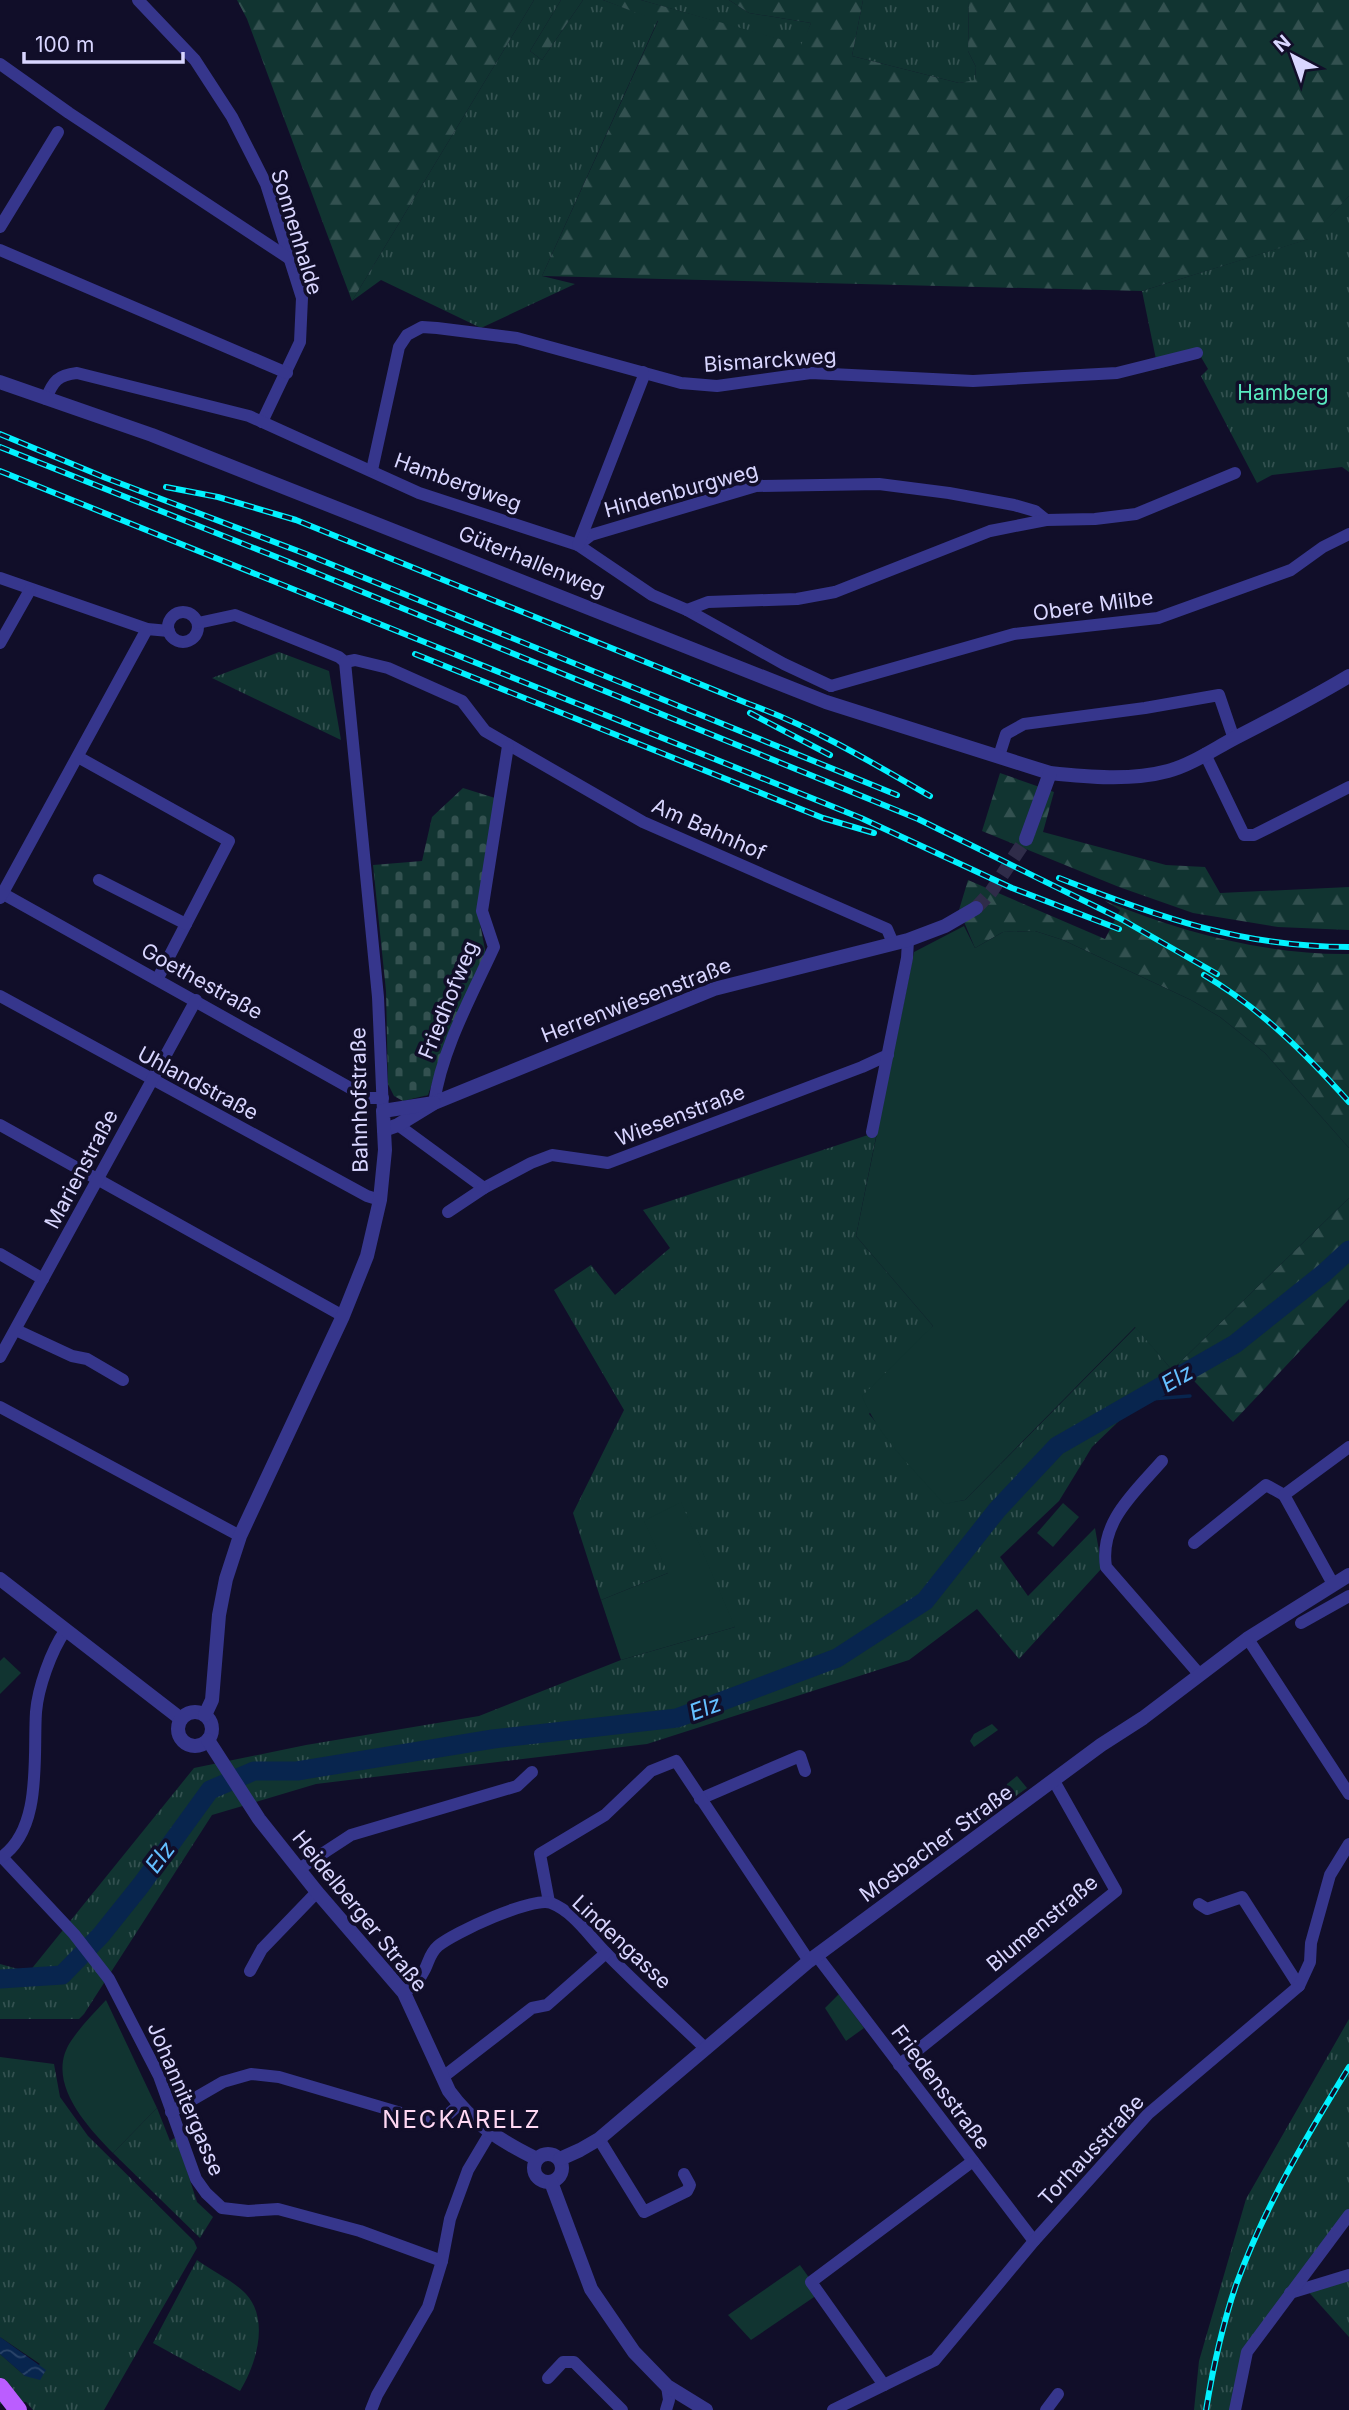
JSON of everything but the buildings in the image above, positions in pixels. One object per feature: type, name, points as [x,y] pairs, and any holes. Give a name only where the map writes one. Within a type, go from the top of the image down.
[{"type":"main road","points":[[0,2388],[18,2410]]},
{"type":"street","name":"Sonnenhalde","points":[[138,0],[195,60],[232,117],[266,184],[302,298],[299,342],[287,373],[262,422]]},
{"type":"street","points":[[0,64],[69,113],[290,259]]},
{"type":"street","points":[[0,227],[58,132]]},
{"type":"street","points":[[0,250],[287,373]]},
{"type":"street","name":"Bismarckweg","points":[[372,470],[399,347],[407,335],[422,327],[517,338],[681,383],[717,386],[811,373],[973,381],[1117,373],[1197,353]]},
{"type":"street","points":[[578,545],[643,372]]},
{"type":"street","name":"Hambergweg","points":[[46,399],[53,383],[62,375],[77,373],[249,416],[419,493],[578,545],[652,596],[687,610],[784,664],[831,686]]},
{"type":"street","name":"Güterhallenweg","points":[[0,382],[152,435],[826,702],[1050,774]]},
{"type":"street","points":[[687,610],[708,602],[797,599],[835,593],[990,531],[1046,520],[1095,519],[1136,514],[1235,473]]},
{"type":"street","name":"Hindenburgweg","points":[[578,545],[590,535],[757,486],[879,484],[1014,505],[1035,511],[1046,520]]},
{"type":"street","name":"Obere Milbe","points":[[831,686],[1014,635],[1157,618],[1291,570],[1323,547],[1349,534]]},
{"type":"street","points":[[0,578],[147,629],[169,631]]},
{"type":"street","points":[[0,643],[30,590]]},
{"type":"street","points":[[189,612],[198,623],[197,634],[187,641],[175,639],[169,631],[169,621],[177,613],[189,612]]},
{"type":"street","points":[[198,623],[234,615],[322,649],[345,662]]},
{"type":"street","points":[[1,895],[147,629]]},
{"type":"street","name":"Am Bahnhof","points":[[345,662],[355,660],[388,668],[462,701],[485,731],[643,822],[887,929],[893,943]]},
{"type":"street","name":"Bahnhofstraße","points":[[205,1714],[212,1700],[219,1615],[226,1578],[240,1536],[343,1316],[367,1256],[380,1200],[385,1150],[391,1127],[383,1105],[378,998],[345,662]]},
{"type":"street","points":[[1026,839],[1050,774],[1086,777],[1151,775],[1171,770],[1349,676]]},
{"type":"street","points":[[826,702],[831,686]]},
{"type":"street","points":[[999,756],[1006,734],[1024,724],[1219,695],[1234,738]]},
{"type":"street","name":"Friedhofweg","points":[[435,1103],[437,1082],[459,1023],[494,947],[482,911],[508,746]]},
{"type":"street","points":[[1205,754],[1244,835],[1254,835],[1349,788]]},
{"type":"street","points":[[78,757],[229,841],[158,978]]},
{"type":"street","points":[[99,880],[186,924]]},
{"type":"street","name":"Goethestraße","points":[[1,895],[158,978],[383,1105]]},
{"type":"street","name":"Herrenwiesenstraße","points":[[391,1127],[435,1103],[715,989],[908,940],[945,926],[976,908]]},
{"type":"street","points":[[872,1132],[907,958],[908,940]]},
{"type":"street","name":"Uhlandstraße","points":[[0,996],[367,1196],[380,1200]]},
{"type":"street","name":"Marienstraße","points":[[0,1357],[196,1000]]},
{"type":"street","name":"Wiesenstraße","points":[[448,1212],[484,1188],[552,1155],[608,1163],[888,1055]]},
{"type":"street","name":"Herrenwiesenstraße","points":[[383,1105],[435,1103]]},
{"type":"street","points":[[0,1125],[343,1316]]},
{"type":"street","points":[[391,1127],[484,1188]]},
{"type":"street","points":[[0,1254],[43,1279]]},
{"type":"street","points":[[16,1330],[71,1356],[87,1359],[123,1380]]},
{"type":"street","points":[[0,1407],[240,1536]]},
{"type":"street","points":[[1284,1494],[1349,1447]]},
{"type":"street","points":[[1162,1461],[1118,1510],[1103,1552],[1105,1567],[1200,1675]]},
{"type":"street","points":[[1194,1543],[1266,1485],[1284,1494],[1333,1584]]},
{"type":"street","name":"Mosbacher Straße","points":[[560,2159],[599,2138],[813,1959],[1101,1745],[1143,1718],[1248,1639],[1349,1575]]},
{"type":"street","points":[[0,1579],[65,1632],[181,1718]]},
{"type":"street","points":[[1301,1623],[1349,1596]]},
{"type":"street","points":[[1,1857],[14,1845],[29,1816],[34,1783],[36,1709],[53,1650],[65,1632]]},
{"type":"street","points":[[1248,1639],[1349,1794]]},
{"type":"street","points":[[194,1712],[205,1714],[212,1730],[208,1740],[198,1746],[184,1744],[177,1730],[181,1718],[194,1712]]},
{"type":"street","name":"Heidelberger Straße","points":[[208,1740],[220,1754],[259,1819],[317,1892],[404,1993],[458,2105],[490,2133],[537,2159]]},
{"type":"street","points":[[700,1799],[800,1756],[805,1771]]},
{"type":"street","name":"Friedensstraße","points":[[549,1902],[540,1854],[605,1815],[651,1772],[676,1761],[813,1959],[899,2065],[1034,2241]]},
{"type":"street","points":[[299,1869],[351,1835],[517,1786],[532,1772]]},
{"type":"street","name":"Blumenstraße","points":[[899,2065],[1116,1891],[1054,1781]]},
{"type":"street","points":[[1299,1986],[1310,1962],[1311,1943],[1330,1875],[1349,1844]]},
{"type":"street","name":"Johannitergasse","points":[[1,1857],[76,1937],[114,1987],[159,2076],[196,2179],[222,2208],[248,2211],[278,2209],[360,2231],[442,2261]]},
{"type":"street","points":[[250,1971],[262,1949],[317,1892]]},
{"type":"street","points":[[1199,1904],[1207,1909],[1242,1897],[1299,1986]]},
{"type":"street","name":"Lindengasse","points":[[404,1993],[416,1983],[425,1970],[431,1953],[440,1944],[494,1916],[537,1902],[549,1902],[570,1915],[606,1954],[706,2049]]},
{"type":"street","points":[[443,2077],[532,2008],[547,2005],[606,1954]]},
{"type":"street","name":"Torhausstraße","points":[[835,2410],[935,2360],[1034,2241],[1148,2114],[1299,1986]]},
{"type":"street","points":[[171,2112],[223,2082],[251,2074],[279,2077],[318,2087],[428,2121],[445,2117],[458,2105]]},
{"type":"street","points":[[371,2410],[428,2307],[442,2261],[450,2219],[467,2173],[490,2133]]},
{"type":"street","points":[[599,2138],[644,2212],[687,2191],[690,2185],[684,2174]]},
{"type":"street","name":"Heidelberger Straße","points":[[551,2182],[543,2182],[536,2176],[534,2166],[537,2159],[549,2154],[560,2159]]},
{"type":"street","points":[[560,2159],[562,2173],[551,2182],[591,2289],[634,2351],[667,2386],[706,2410]]},
{"type":"street","points":[[884,2385],[811,2282],[973,2161]]},
{"type":"street","points":[[1235,2410],[1247,2352],[1349,2215]]},
{"type":"street","points":[[1290,2293],[1349,2274]]},
{"type":"street","points":[[548,2378],[563,2362],[574,2362],[622,2410]]},
{"type":"street","points":[[666,2410],[669,2399],[667,2386]]},
{"type":"street","points":[[1046,2410],[1058,2394]]},
{"type":"green space","points":[[237,0],[534,0],[352,301],[247,19]]},
{"type":"green space","points":[[534,0],[561,0],[530,51],[542,60],[583,0],[603,0],[658,20],[542,276],[575,284],[481,328],[381,280],[352,301]]},
{"type":"green space","points":[[561,0],[583,0],[542,60],[530,51]]},
{"type":"green space","points":[[603,0],[641,0],[801,45],[811,23],[749,13],[729,0],[863,0],[852,56],[959,83],[975,80],[976,67],[968,51],[969,0],[1349,0],[1349,196],[1309,239],[1142,291],[542,276],[658,21]]},
{"type":"green space","points":[[641,0],[729,0],[749,13],[811,23],[802,46]]},
{"type":"green space","points":[[863,0],[969,0],[968,51],[976,67],[975,81],[959,83],[852,56]]},
{"type":"green space","name":"Hamberg","points":[[1349,196],[1349,472],[1342,467],[1272,475],[1257,483],[1201,376],[1208,369],[1201,357],[1158,369],[1142,291],[1308,239]]},
{"type":"green space","points":[[279,652],[329,671],[341,740],[212,678]]},
{"type":"green space","points":[[1000,773],[1054,792],[1043,832],[1166,865],[1205,867],[1220,893],[1349,887],[1349,930],[1278,927],[1193,913],[1119,887],[982,831]]},
{"type":"green space","points":[[463,788],[495,798],[478,913],[486,955],[448,1038],[428,1095],[403,1101],[394,1096],[388,1084],[386,991],[373,865],[422,861],[432,817]]},
{"type":"green space","points":[[968,880],[1105,939],[1120,910],[1105,901],[1194,932],[1255,946],[1349,954],[1349,1148],[1265,1053],[1220,1017],[1191,1000],[1063,940],[1035,931],[1003,932],[975,948],[959,910]]},
{"type":"green space","points":[[964,926],[975,948],[1003,932],[1035,931],[1063,940],[1191,1000],[1220,1017],[1265,1053],[1349,1148],[1349,1198],[1172,1370],[1135,1327],[965,1500],[944,1504],[887,1439],[862,1396],[933,1326],[856,1236],[914,952]]},
{"type":"green space","points":[[877,1132],[856,1236],[933,1326],[869,1414],[945,1503],[965,1500],[1136,1327],[1172,1370],[1092,1447],[1059,1501],[1000,1557],[1028,1596],[1095,1528],[1102,1568],[1019,1659],[977,1609],[909,1660],[647,1744],[316,1784],[212,1815],[79,2019],[0,2019],[0,1964],[29,1972],[194,1768],[306,1745],[479,1716],[621,1660],[735,1627],[668,1573],[601,1600],[573,1513],[624,1410],[554,1290],[591,1265],[615,1295],[670,1248],[643,1210]]},
{"type":"green space","points":[[1349,1198],[1349,1299],[1233,1422],[1178,1364]]},
{"type":"green space","points":[[681,1502],[735,1627],[621,1660],[601,1600],[668,1573],[644,1521]]},
{"type":"green space","points":[[1063,1503],[1079,1517],[1053,1547],[1037,1533]]},
{"type":"green space","points":[[4,1657],[21,1673],[0,1694],[0,1661]]},
{"type":"green space","points":[[992,1724],[998,1730],[974,1747],[970,1741],[974,1734]]},
{"type":"green space","points":[[1017,1776],[1027,1788],[1013,1798],[1006,1788]]},
{"type":"green space","points":[[996,1793],[1005,1804],[985,1820],[979,1815],[980,1804]]},
{"type":"green space","points":[[839,1994],[864,2028],[846,2041],[825,2008]]},
{"type":"green space","points":[[106,2000],[157,2108],[113,2153],[72,2102],[63,2072],[64,2056],[71,2041]]},
{"type":"green space","points":[[1349,2019],[1349,2216],[1247,2352],[1234,2410],[1194,2410],[1199,2361],[1246,2199]]},
{"type":"green space","points":[[0,2057],[54,2064],[60,2097],[88,2136],[194,2241],[197,2248],[104,2410],[33,2410],[26,2402],[0,2404],[0,2354],[25,2376],[40,2364],[0,2337]]},
{"type":"green space","points":[[157,2108],[170,2141],[176,2137],[197,2202],[213,2217],[200,2238],[113,2153]]},
{"type":"green space","points":[[197,2260],[246,2294],[257,2316],[259,2329],[255,2356],[240,2391],[153,2343]]},
{"type":"green space","points":[[800,2265],[820,2293],[751,2340],[728,2315]]},
{"type":"green space","points":[[1349,2275],[1349,2337],[1305,2288]]},
{"type":"water","points":[[0,2337],[46,2370],[40,2380],[25,2376],[0,2354]]},
{"type":"waterway","name":"Elz","points":[[0,1979],[62,1975],[101,1935],[210,1790],[254,1771],[297,1771],[493,1739],[677,1718],[837,1658],[925,1601],[997,1510],[1057,1446],[1235,1344],[1349,1250]]},
{"type":"waterway","points":[[1138,1400],[1190,1396]]},
{"type":"tunnel","points":[[976,908],[991,892],[1026,839]]},
{"type":"railway","points":[[0,434],[106,478],[306,554],[897,795]]},
{"type":"railway","points":[[0,447],[918,819],[1121,919],[1217,974]]},
{"type":"railway","points":[[0,471],[861,818],[1012,888],[1119,929]]},
{"type":"railway","points":[[166,487],[218,497],[296,520],[796,723],[930,796]]},
{"type":"railway","points":[[415,654],[823,818],[874,833]]},
{"type":"railway","points":[[750,713],[830,755]]},
{"type":"railway","points":[[1059,878],[1201,927],[1272,942],[1349,947]]},
{"type":"railway","points":[[1204,975],[1263,1017],[1349,1102]]},
{"type":"railway","points":[[1206,2410],[1222,2331],[1247,2256],[1287,2173],[1349,2067]]},
{"type":"district","name":"NECKARELZ","points":[[462,2119]]}]
